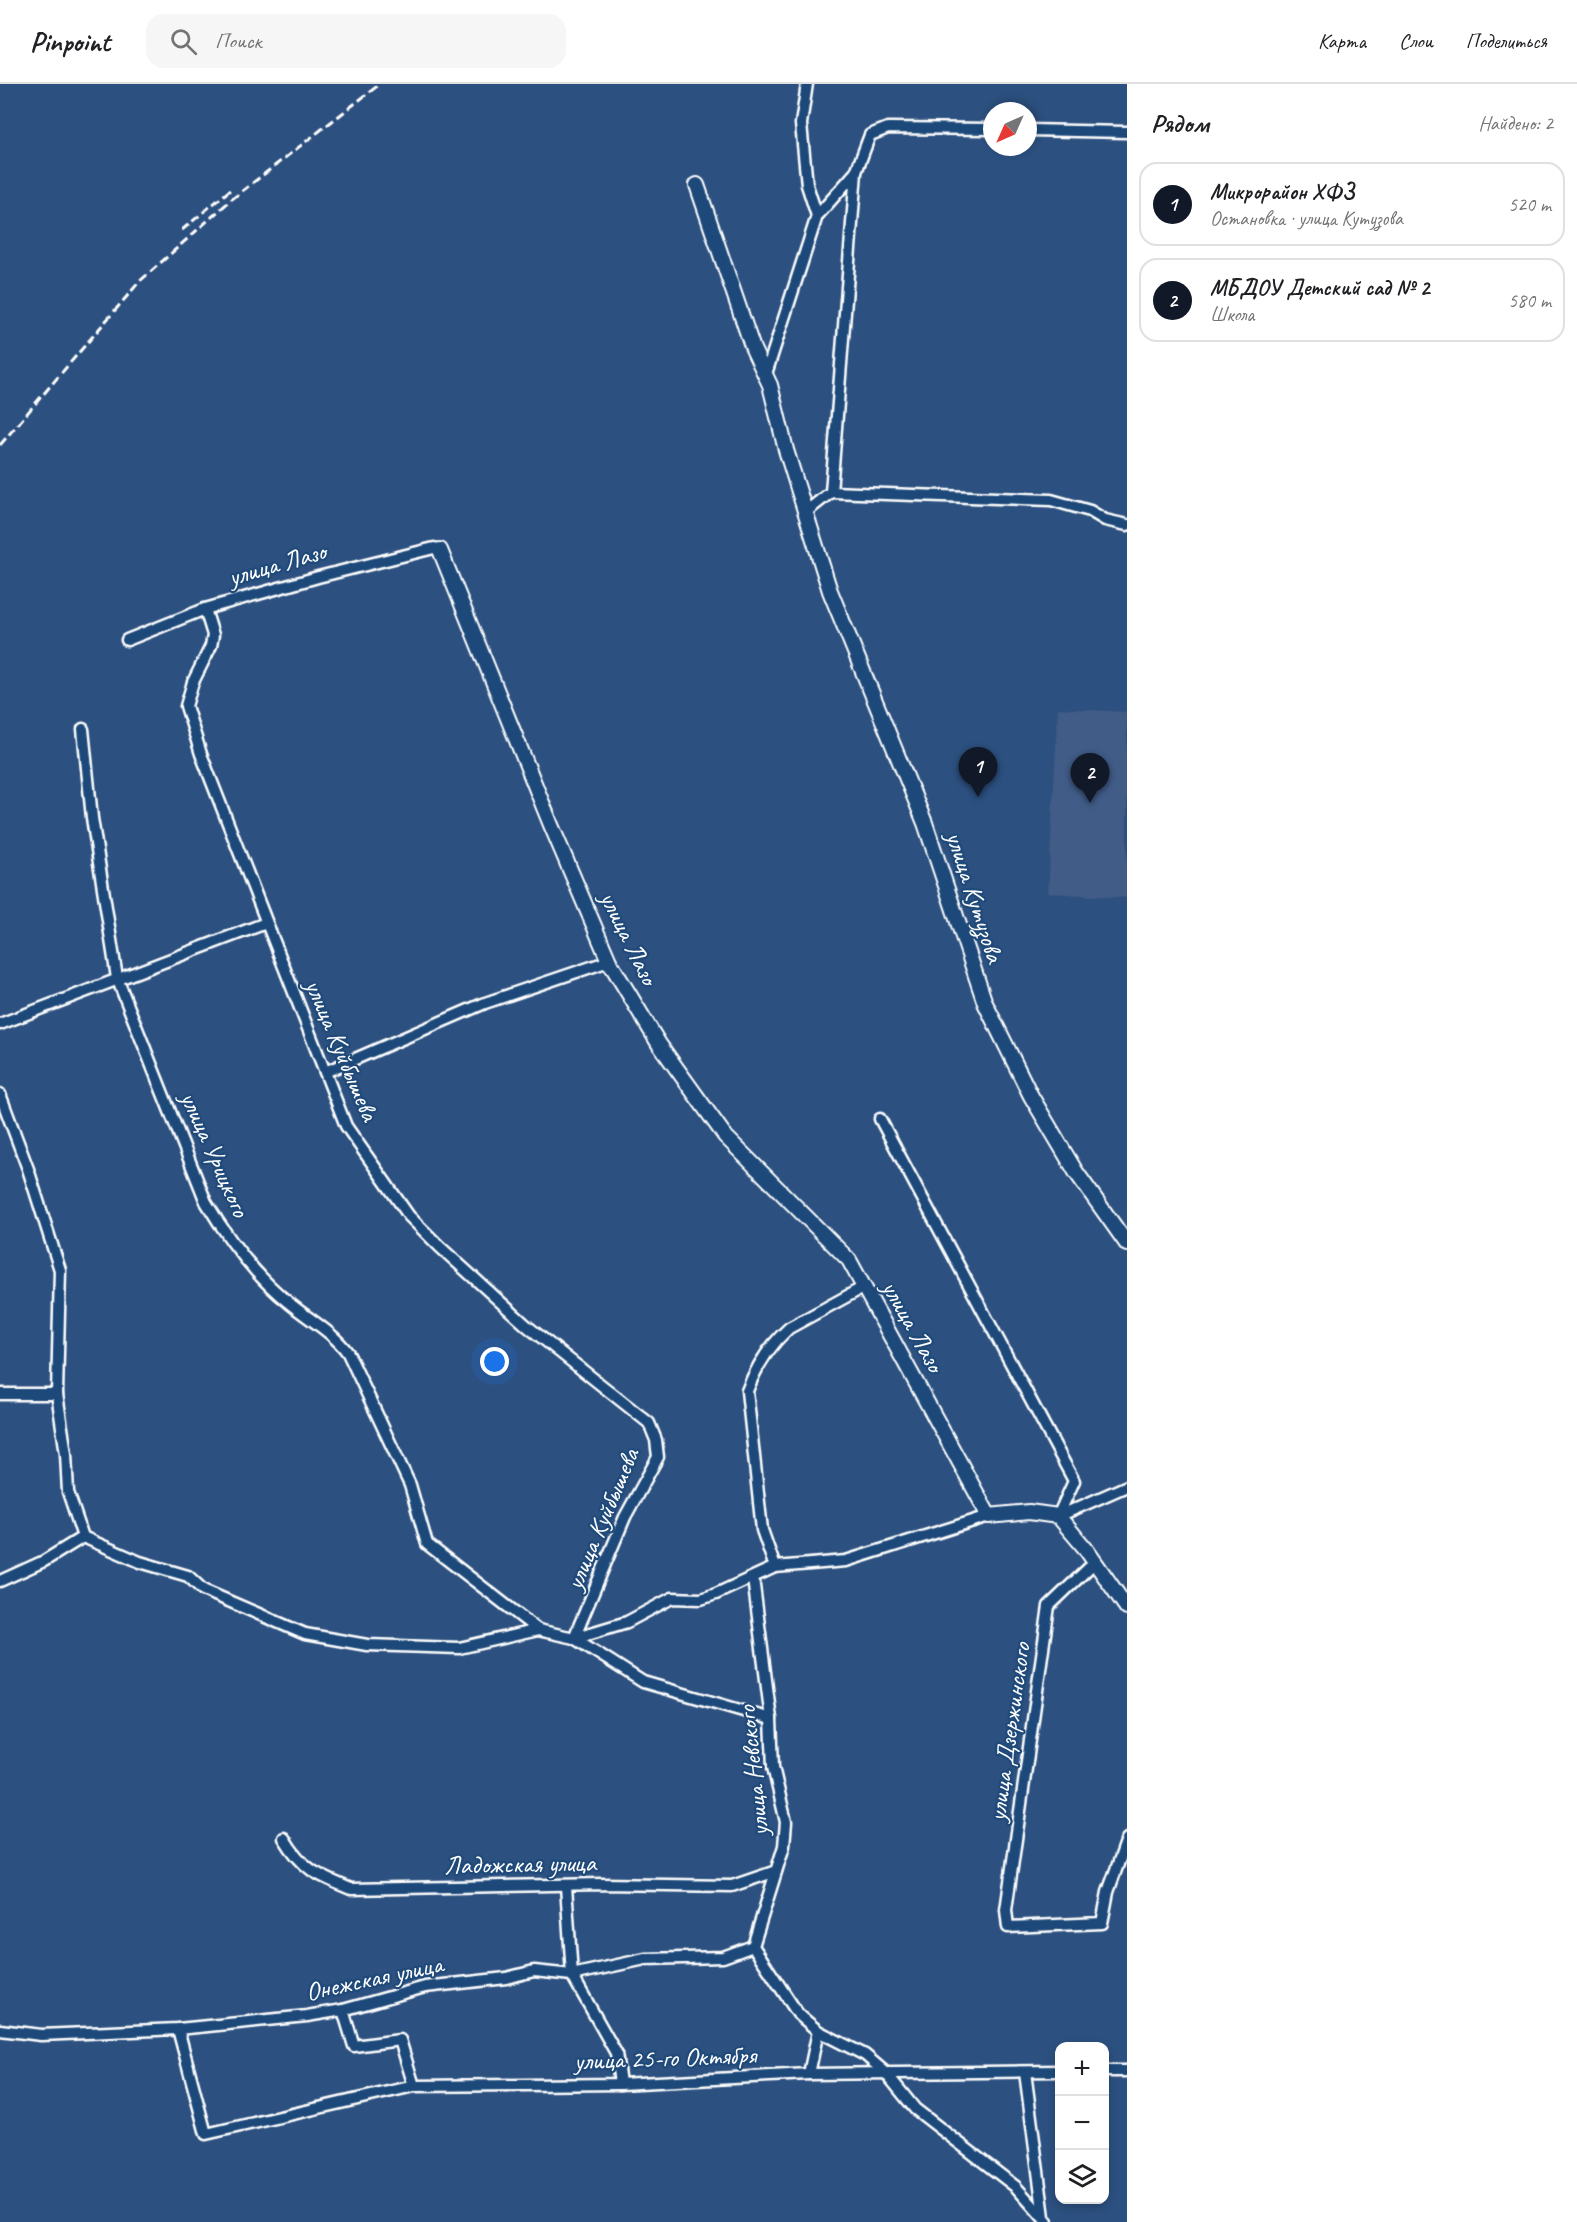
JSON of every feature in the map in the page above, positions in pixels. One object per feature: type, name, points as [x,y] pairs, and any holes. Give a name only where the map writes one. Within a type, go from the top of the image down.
[{"type":"street","points":[[807,84],[801,124],[807,184],[817,216]]},
{"type":"street","points":[[831,492],[856,172],[870,135],[888,128],[983,129]]},
{"type":"street","points":[[1037,130],[1127,132]]},
{"type":"street","points":[[765,374],[817,216],[856,172]]},
{"type":"street","name":"улица Кутузова","points":[[697,185],[753,349],[765,374],[830,591],[925,823],[985,1004],[1036,1106],[1076,1172],[1127,1244]]},
{"type":"street","points":[[807,511],[831,492],[1051,500],[1090,511],[1105,520],[1127,525]]},
{"type":"street","name":"улица Лазо","points":[[127,640],[205,609],[318,577],[435,548],[440,550],[551,825],[609,961],[658,1044],[725,1136],[849,1260],[989,1516]]},
{"type":"street","name":"улица Куйбышева","points":[[205,609],[213,635],[211,646],[192,682],[186,706],[201,754],[346,1126],[409,1216],[527,1326],[649,1423],[656,1440],[658,1457],[625,1517],[574,1638]]},
{"type":"street","name":"улица Урицкого","points":[[83,729],[92,818],[117,978],[206,1202],[224,1232],[280,1295],[333,1336],[348,1353],[410,1485],[427,1544],[538,1630]]},
{"type":"street","points":[[0,1024],[266,923]]},
{"type":"street","points":[[325,1072],[485,1003],[609,961]]},
{"type":"street","points":[[0,1094],[28,1168],[60,1270],[57,1394],[66,1454],[68,1492],[83,1537],[140,1562],[188,1576],[203,1590],[305,1634],[367,1645],[459,1648],[538,1630],[574,1638],[643,1682],[771,1719]]},
{"type":"street","points":[[880,1119],[1074,1481],[1058,1516]]},
{"type":"street","points":[[775,1567],[762,1530],[747,1391],[754,1371],[779,1336],[789,1328],[864,1287]]},
{"type":"street","points":[[0,1394],[57,1394]]},
{"type":"street","points":[[574,1638],[627,1622],[672,1598],[701,1599],[775,1567],[846,1561],[989,1516],[1029,1512],[1058,1516],[1127,1486]]},
{"type":"street","points":[[1058,1516],[1095,1562],[1127,1608]]},
{"type":"street","points":[[0,1581],[45,1561],[83,1537]]},
{"type":"street","name":"улица Дзержинского","points":[[1095,1562],[1049,1606],[1006,1910],[1008,1927],[1102,1923],[1108,1892],[1127,1839]]},
{"type":"street","name":"улица Невского","points":[[753,1578],[771,1719],[773,1767],[786,1822],[784,1846],[753,1946]]},
{"type":"street","name":"Ладожская улица","points":[[284,1838],[297,1860],[318,1875],[351,1889],[732,1886],[776,1871]]},
{"type":"street","points":[[567,1886],[572,1975],[616,2053],[620,2084]]},
{"type":"street","points":[[753,1946],[798,2014],[818,2031],[865,2055],[886,2073],[915,2109],[1016,2187],[1046,2219]]},
{"type":"street","name":"Онежская улица","points":[[0,2030],[41,2035],[178,2029],[343,2010],[425,1987],[506,1978],[534,1971],[572,1975],[645,1959],[723,1957],[753,1946]]},
{"type":"street","points":[[343,2010],[354,2046],[400,2040],[414,2086]]},
{"type":"street","name":"улица 25-го Октября","points":[[178,2029],[206,2134],[275,2116],[414,2086],[620,2084],[809,2074],[1055,2071]]},
{"type":"street","points":[[809,2074],[818,2031]]},
{"type":"street","points":[[1109,2071],[1127,2071]]},
{"type":"street","points":[[1025,2072],[1046,2219]]},
{"type":"shaded area","points":[[1058,708],[1127,712],[1127,898],[1048,893]]},
{"type":"railway","points":[[0,445],[140,281],[232,199],[380,84]]},
{"type":"railway","points":[[182,230],[230,190]]},
{"type":"place","name":"Микрорайон ХФЗ","points":[[978,797]]},
{"type":"place","name":"МБДОУ Детский сад № 2","points":[[1090,803]]}]
